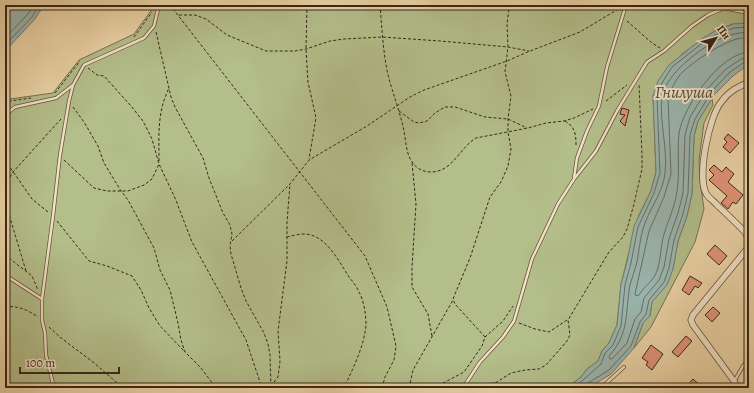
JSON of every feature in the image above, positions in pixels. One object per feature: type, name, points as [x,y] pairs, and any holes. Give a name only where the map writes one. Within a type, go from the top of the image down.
[{"type":"street","points":[[737,388],[734,381],[693,325],[691,320],[692,316],[747,248],[749,243],[744,232],[706,195],[703,184],[704,158],[714,113],[721,102],[733,89],[749,82]]},
{"type":"lane","points":[[54,388],[46,355],[45,333],[42,320],[42,299],[60,156],[73,85],[84,65],[144,38],[154,26],[159,5]]},
{"type":"lane","points":[[574,179],[576,158],[599,106],[607,67],[625,5]]},
{"type":"lane","points":[[718,5],[724,8],[749,13]]},
{"type":"lane","points":[[464,388],[480,362],[503,337],[514,321],[532,260],[558,204],[574,179],[596,151],[646,62],[664,51],[692,26],[708,15],[724,8]]},
{"type":"lane","points":[[5,115],[14,107],[56,98],[73,85]]},
{"type":"lane","points":[[5,275],[42,299]]},
{"type":"lane","points":[[734,381],[749,359]]},
{"type":"lane","points":[[601,388],[624,367]]},
{"type":"path","points":[[170,5],[365,256],[387,307],[396,346],[394,360],[382,388]]},
{"type":"path","points":[[307,5],[306,49],[308,82],[316,118],[309,160]]},
{"type":"path","points":[[380,5],[382,37],[388,74],[404,130],[408,152],[412,162],[416,204],[412,287],[428,314],[432,336]]},
{"type":"path","points":[[409,388],[413,370],[453,299],[470,258],[490,197],[501,182],[508,166],[511,149],[508,132],[508,119],[511,96],[505,72],[508,47],[507,24],[511,5]]},
{"type":"path","points":[[614,5],[618,9]]},
{"type":"path","points":[[232,242],[290,184],[309,160],[367,126],[410,97],[424,90],[506,62],[580,32],[625,5]]},
{"type":"path","points":[[179,15],[195,15],[206,19],[227,35],[266,51],[295,51],[337,40],[382,37],[440,40],[508,47],[530,51]]},
{"type":"path","points":[[622,16],[652,43],[664,51]]},
{"type":"path","points":[[154,26],[171,97],[203,158],[223,213],[230,225],[232,234],[231,254],[241,288],[268,344],[270,355],[271,388]]},
{"type":"path","points":[[84,65],[97,75],[104,76],[132,106],[143,122],[152,139],[159,164],[175,198],[192,242],[246,340],[262,388]]},
{"type":"path","points":[[503,322],[514,321],[535,329],[549,332],[568,320],[609,252],[623,237],[627,229],[642,169],[639,73]]},
{"type":"path","points":[[412,162],[419,169],[431,172],[444,170],[455,160],[469,142],[476,138],[574,118],[599,106],[627,85]]},
{"type":"path","points":[[60,156],[94,188],[107,191],[128,191],[144,185],[152,179],[159,164],[159,124],[161,107],[170,88]]},
{"type":"path","points":[[69,101],[88,128],[98,146],[104,162],[128,200],[154,248],[160,270],[170,290],[185,352]]},
{"type":"path","points":[[398,111],[414,122],[419,123],[427,121],[435,113],[445,107],[455,108],[485,117],[508,119],[528,128]]},
{"type":"path","points":[[5,186],[13,172],[68,112]]},
{"type":"path","points":[[564,121],[570,124],[574,130],[576,137],[576,158]]},
{"type":"path","points":[[5,160],[32,199],[53,216],[89,261],[107,266],[132,276],[160,326],[201,368],[216,388]]},
{"type":"path","points":[[271,388],[278,377],[280,361],[278,331],[286,261],[290,184]]},
{"type":"path","points":[[5,201],[26,271]]},
{"type":"path","points":[[287,237],[299,234],[312,235],[319,239],[335,255],[359,292],[363,304],[366,324],[364,340],[357,360],[344,388]]},
{"type":"path","points":[[5,255],[26,271],[36,282],[42,299]]},
{"type":"path","points":[[453,299],[454,304],[485,337]]},
{"type":"path","points":[[434,388],[464,372],[482,346],[485,337],[503,322],[515,303]]},
{"type":"path","points":[[5,307],[18,307],[30,311],[61,338],[124,388]]},
{"type":"path","points":[[471,388],[497,382],[511,373],[539,369],[546,365],[567,341],[570,335],[568,320]]},
{"type":"green space","points":[[155,5],[749,5],[749,23],[733,24],[715,31],[682,54],[653,96],[656,172],[651,191],[639,215],[631,244],[621,284],[617,325],[609,343],[602,351],[598,361],[567,388],[5,388],[5,104],[10,99],[53,93],[79,60],[134,34]]},
{"type":"green space","points":[[712,98],[713,105],[704,123],[699,160],[704,209],[695,242],[651,327],[634,348],[643,323],[650,316],[652,302],[673,269],[678,241],[687,216],[692,194],[694,136],[698,121]]},
{"type":"water","points":[[5,5],[44,5],[35,19],[5,51]]},
{"type":"water","name":"Гнилуша","points":[[749,23],[749,67],[745,67],[733,76],[715,94],[698,121],[694,136],[692,194],[687,216],[678,241],[673,269],[667,285],[652,302],[650,316],[643,323],[634,348],[611,374],[588,388],[567,388],[598,361],[602,351],[609,343],[617,325],[621,284],[634,226],[651,191],[656,172],[653,96],[658,81],[669,65],[703,38],[715,31],[733,24]]},
{"type":"building","points":[[622,108],[629,110],[625,126],[620,121],[625,115],[620,114]]},
{"type":"building","points":[[728,134],[739,143],[730,153],[723,147],[727,142],[724,139]]},
{"type":"building","points":[[714,165],[722,172],[726,167],[734,174],[728,182],[743,195],[736,204],[733,202],[728,209],[721,203],[727,196],[709,180],[714,175],[709,170]]},
{"type":"building","points":[[715,245],[727,256],[719,265],[707,254]]},
{"type":"building","points":[[690,276],[702,283],[698,288],[695,286],[689,295],[682,290]]},
{"type":"building","points":[[713,307],[720,313],[712,322],[705,315]]},
{"type":"building","points":[[686,336],[692,341],[678,357],[672,352]]},
{"type":"building","points":[[651,345],[663,354],[652,370],[646,365],[648,362],[642,358]]},
{"type":"building","points":[[693,379],[703,388],[685,388]]}]
